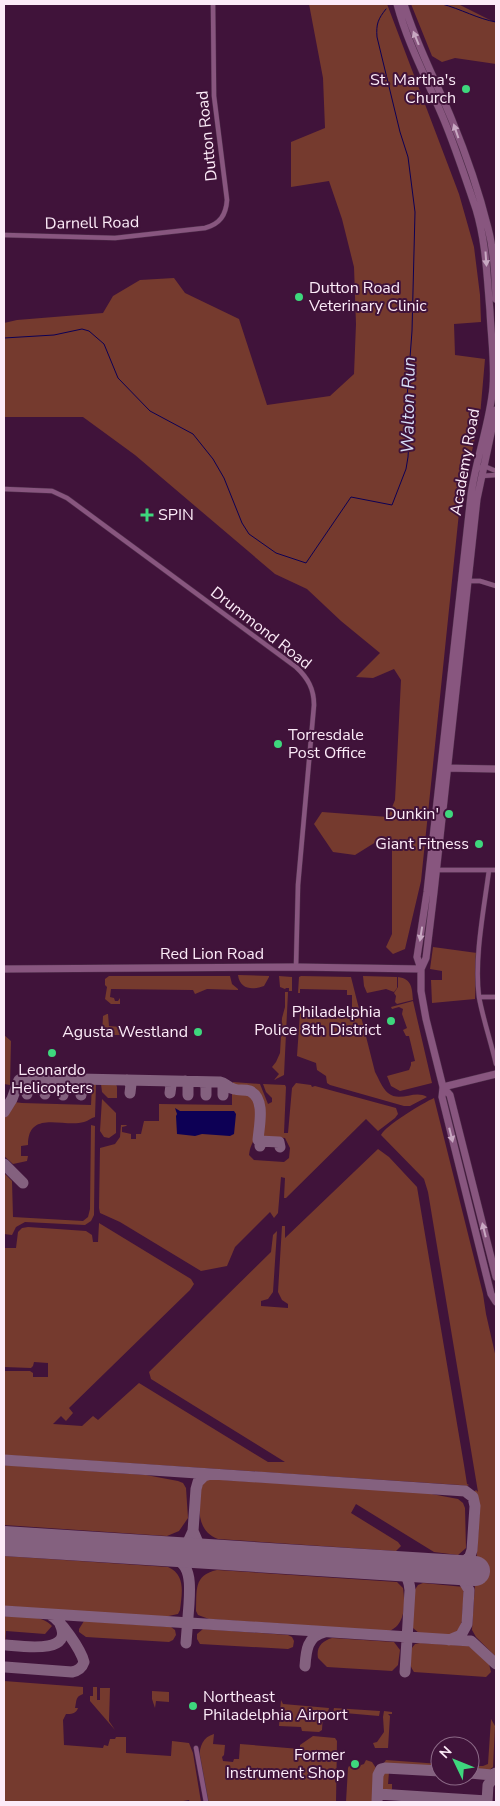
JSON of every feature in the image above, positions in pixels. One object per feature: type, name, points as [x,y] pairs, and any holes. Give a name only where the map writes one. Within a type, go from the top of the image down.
[{"type":"main road","name":"Academy Road","points":[[397,4],[407,38],[452,120],[488,228],[493,251],[496,299]]},
{"type":"main road","name":"Academy Road","points":[[404,4],[476,212],[485,247],[493,386],[488,419],[475,470],[465,581]]},
{"type":"main road","name":"Academy Road","points":[[496,410],[476,499],[444,768],[426,958],[421,969],[421,991],[425,1015],[443,1087],[442,1097],[446,1116],[491,1294],[496,1302]]},
{"type":"main road","points":[[444,768],[496,769]]},
{"type":"main road","name":"Red Lion Road","points":[[4,969],[296,967],[421,969]]},
{"type":"main road","points":[[443,1087],[496,1074]]},
{"type":"main road","name":"Academy Road","points":[[443,1087],[450,1095],[496,1277]]},
{"type":"street","name":"Dutton Road","points":[[180,231],[214,225],[225,214],[226,207],[214,96],[213,4]]},
{"type":"street","name":"Darnell Road","points":[[4,235],[115,238],[180,231]]},
{"type":"street","points":[[496,470],[484,466],[475,470],[481,476],[496,475]]},
{"type":"street","name":"Drummond Road","points":[[4,489],[52,491],[67,498],[304,674],[313,691],[314,705],[298,885],[296,967]]},
{"type":"street","points":[[465,581],[496,586]]},
{"type":"street","points":[[433,869],[496,870]]},
{"type":"street","points":[[489,870],[480,951],[479,997],[496,1064]]},
{"type":"street","points":[[479,997],[496,997]]},
{"type":"street","points":[[196,1748],[206,1802]]},
{"type":"shaded area","points":[[309,4],[387,4],[459,194],[474,247],[480,295],[481,322],[454,324],[455,355],[485,359],[480,416],[460,503],[421,881],[405,949],[393,954],[386,947],[392,934],[392,841],[379,840],[355,855],[333,852],[314,824],[322,812],[388,817],[395,800],[401,680],[394,669],[373,678],[356,677],[380,653],[341,621],[307,589],[275,574],[135,455],[83,417],[4,417],[4,323],[17,320],[103,313],[113,296],[140,280],[174,278],[185,293],[239,319],[267,405],[330,396],[354,374],[356,324],[354,267],[342,219],[329,181],[291,187],[291,142],[325,128],[323,78]]},
{"type":"shaded area","points":[[411,4],[458,4],[496,23],[496,64],[455,58],[442,62],[432,56]]},
{"type":"shaded area","points":[[433,947],[477,953],[475,999],[432,1003],[431,980],[442,980],[442,971],[430,969]]},
{"type":"shaded area","points":[[238,975],[269,977],[264,986],[248,988],[241,984]]},
{"type":"shaded area","points":[[109,976],[230,976],[232,984],[238,990],[207,989],[195,994],[193,990],[111,989],[110,997],[114,998],[115,1001],[118,1001],[120,998],[120,1004],[111,1004],[105,999],[107,987],[105,979]]},
{"type":"shaded area","points":[[279,976],[292,977],[292,991],[289,991],[289,988],[280,987]]},
{"type":"shaded area","points":[[363,976],[397,977],[397,988],[394,992],[386,989],[367,993]]},
{"type":"shaded area","points":[[299,977],[351,977],[375,1072],[382,1086],[388,1093],[397,1097],[418,1094],[427,1097],[410,1106],[404,1106],[330,1085],[327,1083],[326,1076],[317,1070],[316,1063],[297,1056],[300,1013],[312,1013],[313,1010],[352,1010],[352,995],[347,995],[347,990],[300,989],[300,993],[298,993]]},
{"type":"shaded area","points":[[398,977],[409,982],[412,988],[413,1000],[397,1004],[395,1002],[396,996],[394,993],[398,987]]},
{"type":"shaded area","points":[[285,992],[288,992],[284,1075],[274,1080],[279,1074],[272,1067],[280,1053]]},
{"type":"shaded area","points":[[413,1001],[432,1083],[400,1091],[391,1086],[387,1076],[409,1070],[411,1062],[415,1061],[409,1036],[406,1036],[403,1030],[407,1028],[402,1014],[403,1009],[399,1007],[392,1009],[391,1007]]},
{"type":"shaded area","points":[[108,1014],[109,1026],[121,1027],[123,1035],[102,1035],[103,1016]]},
{"type":"shaded area","points":[[4,1035],[11,1041],[10,1085],[4,1084]]},
{"type":"shaded area","points":[[93,1082],[96,1085],[95,1117],[85,1122],[76,1123],[40,1123],[34,1127],[30,1134],[28,1145],[21,1146],[21,1156],[28,1156],[27,1161],[13,1164],[4,1156],[4,1118],[14,1102],[91,1105]]},
{"type":"shaded area","points":[[233,1082],[260,1084],[268,1104],[272,1102],[272,1098],[266,1092],[263,1084],[285,1085],[284,1133],[288,1133],[292,1088],[296,1083],[315,1086],[396,1108],[398,1114],[378,1131],[366,1119],[286,1198],[284,1198],[285,1178],[281,1177],[278,1213],[274,1218],[270,1212],[235,1247],[227,1266],[201,1271],[120,1222],[100,1213],[100,1148],[115,1144],[120,1137],[121,1125],[127,1125],[122,1127],[122,1132],[131,1134],[131,1139],[136,1139],[136,1134],[141,1134],[144,1121],[159,1121],[159,1104],[232,1105],[232,1092],[251,1096],[256,1102],[256,1133],[249,1155],[254,1160],[284,1162],[289,1158],[290,1148],[285,1138],[261,1136],[262,1108],[258,1095],[244,1088],[232,1087]]},
{"type":"shaded area","points":[[101,1084],[116,1084],[117,1098],[108,1098],[102,1092]]},
{"type":"shaded area","points":[[434,1098],[483,1294],[496,1358],[496,1657],[476,1637],[472,1630],[480,1505],[474,1492],[476,1490],[478,1492],[428,1192],[424,1179],[381,1135],[397,1120]]},
{"type":"shaded area","points":[[102,1099],[116,1113],[116,1133],[109,1138],[104,1137],[100,1131]]},
{"type":"shaded area","points":[[175,1108],[180,1111],[234,1111],[236,1114],[234,1134],[230,1136],[202,1134],[195,1136],[177,1134],[177,1114]]},
{"type":"shaded area","points":[[91,1125],[95,1126],[94,1215],[91,1221],[85,1225],[25,1222],[16,1227],[12,1235],[4,1234],[4,1173],[12,1181],[13,1217],[83,1221],[88,1217],[90,1209]]},
{"type":"shaded area","points":[[378,1149],[389,1157],[417,1187],[467,1484],[469,1485],[4,1455],[4,1371],[30,1371],[33,1373],[33,1377],[48,1377],[48,1363],[34,1362],[31,1368],[4,1367],[4,1248],[16,1248],[18,1232],[22,1228],[28,1227],[86,1231],[92,1235],[93,1242],[98,1242],[99,1223],[191,1279],[194,1284],[69,1408],[73,1413],[66,1421],[61,1416],[53,1424],[82,1426],[93,1416],[98,1420],[139,1383],[268,1462],[285,1462],[151,1379],[149,1372],[271,1252],[273,1235],[277,1231],[273,1292],[268,1299],[261,1301],[261,1306],[288,1308],[288,1304],[282,1300],[278,1292],[282,1226],[285,1226],[285,1238]]},
{"type":"shaded area","points":[[4,1465],[146,1475],[178,1481],[183,1483],[186,1488],[188,1518],[179,1531],[167,1536],[4,1525]]},
{"type":"shaded area","points":[[208,1479],[421,1492],[458,1499],[465,1508],[466,1548],[458,1555],[434,1552],[356,1504],[351,1513],[398,1542],[401,1546],[396,1551],[218,1539],[205,1530],[200,1517],[201,1486]]},
{"type":"shaded area","points":[[4,1556],[168,1567],[178,1575],[182,1585],[180,1610],[178,1614],[164,1617],[4,1606]]},
{"type":"shaded area","points":[[217,1570],[397,1582],[403,1588],[403,1613],[399,1624],[389,1631],[209,1619],[198,1615],[196,1611],[197,1591],[200,1580],[209,1572]]},
{"type":"shaded area","points":[[423,1583],[464,1587],[462,1621],[459,1630],[450,1635],[419,1633],[413,1628],[414,1591],[418,1585]]},
{"type":"shaded area","points":[[4,1616],[36,1618],[48,1622],[52,1626],[45,1634],[6,1631],[4,1661]]},
{"type":"shaded area","points":[[84,1621],[171,1627],[175,1630],[176,1635],[169,1642],[86,1637],[79,1632]]},
{"type":"shaded area","points":[[203,1629],[288,1635],[294,1641],[293,1647],[288,1649],[200,1644],[197,1634]]},
{"type":"shaded area","points":[[332,1638],[394,1642],[400,1650],[398,1665],[392,1671],[327,1667],[318,1658],[318,1651],[325,1641]]},
{"type":"shaded area","points":[[420,1643],[469,1646],[489,1664],[491,1672],[486,1677],[414,1672],[410,1665],[410,1654],[412,1647]]},
{"type":"shaded area","points":[[4,1681],[83,1687],[83,1694],[76,1701],[75,1708],[78,1708],[77,1710],[66,1714],[63,1720],[64,1745],[103,1748],[104,1745],[108,1746],[110,1739],[126,1737],[126,1753],[171,1756],[172,1741],[189,1743],[193,1753],[201,1802],[190,1802],[189,1800],[178,1802],[4,1802]]},
{"type":"shaded area","points":[[93,1687],[97,1687],[97,1700],[100,1700],[100,1688],[110,1688],[109,1721],[115,1730],[90,1701],[90,1696],[93,1696]]},
{"type":"shaded area","points":[[152,1691],[169,1692],[169,1702],[156,1701],[155,1708]]},
{"type":"shaded area","points":[[281,1700],[283,1704],[329,1708],[328,1712],[323,1712],[322,1730],[319,1732],[302,1731],[301,1727],[279,1726]]},
{"type":"shaded area","points":[[334,1708],[380,1711],[379,1716],[333,1712]]},
{"type":"shaded area","points":[[384,1711],[392,1712],[392,1714],[388,1714],[390,1716],[388,1748],[375,1748],[373,1743],[377,1742],[384,1732]]},
{"type":"shaded area","points":[[491,1719],[495,1726],[493,1767],[488,1771],[480,1771],[480,1766],[488,1764]]},
{"type":"shaded area","points":[[214,1734],[213,1744],[225,1745],[223,1761],[233,1762],[234,1759],[239,1759],[240,1744],[300,1749],[300,1745],[313,1736],[335,1738],[337,1741],[336,1802],[208,1802],[201,1774],[200,1754],[206,1738]]},
{"type":"shaded area","points":[[366,1760],[372,1762],[376,1768],[374,1802],[346,1802],[348,1768],[349,1766],[360,1767],[360,1762],[361,1765],[364,1764]]},
{"type":"shaded area","points":[[386,1760],[430,1763],[430,1767],[387,1765],[384,1763]]},
{"type":"shaded area","points":[[384,1770],[389,1772],[388,1784],[392,1784],[392,1789],[389,1792],[380,1786],[381,1774]]},
{"type":"waterway","name":"Walton Run","points":[[442,4],[496,22]]},
{"type":"waterway","name":"Walton Run","points":[[4,338],[54,335],[82,329],[89,331],[104,344],[118,378],[150,411],[193,434],[213,459],[224,478],[242,523],[249,534],[276,553],[306,563],[351,497],[392,505],[406,469],[408,457],[407,398],[412,331],[415,212],[408,157],[377,37],[378,22],[386,9]]},
{"type":"taxiway","points":[[4,1112],[12,1099],[19,1080],[22,1078],[79,1079],[82,1082],[81,1095]]},
{"type":"taxiway","points":[[42,1078],[45,1081],[45,1094]]},
{"type":"taxiway","points":[[60,1079],[63,1082],[63,1095]]},
{"type":"taxiway","points":[[79,1079],[220,1082],[223,1085],[223,1095]]},
{"type":"taxiway","points":[[127,1080],[131,1084],[130,1093]]},
{"type":"taxiway","points":[[167,1081],[171,1085],[170,1093]]},
{"type":"taxiway","points":[[185,1081],[188,1085],[188,1095]]},
{"type":"taxiway","points":[[202,1082],[206,1085],[206,1095]]},
{"type":"taxiway","points":[[220,1082],[238,1090],[250,1091],[255,1095],[260,1106],[258,1140],[260,1146]]},
{"type":"taxiway","points":[[17,1088],[25,1083],[27,1094]]},
{"type":"taxiway","points":[[259,1141],[279,1142],[280,1147]]},
{"type":"taxiway","points":[[4,1164],[23,1183]]},
{"type":"taxiway","points":[[4,1460],[465,1491],[473,1497],[475,1506],[472,1550],[470,1556],[457,1570],[469,1590],[467,1624],[461,1635],[449,1640]]},
{"type":"taxiway","points":[[211,1474],[204,1476],[198,1482],[193,1531],[199,1545],[204,1550],[216,1554]]},
{"type":"taxiway","points":[[171,1552],[187,1544],[193,1531]]},
{"type":"taxiway","points":[[153,1551],[174,1557],[181,1562],[188,1574],[190,1592],[186,1643]]},
{"type":"taxiway","points":[[373,1565],[398,1569],[403,1572],[409,1582],[405,1672]]},
{"type":"taxiway","points":[[4,1611],[471,1641],[496,1664]]},
{"type":"taxiway","points":[[5,1667],[72,1672],[82,1666],[84,1662],[75,1643],[59,1622],[49,1614]]},
{"type":"taxiway","points":[[6,1645],[33,1647],[53,1645],[60,1640],[63,1634],[60,1624]]},
{"type":"taxiway","points":[[305,1666],[307,1650],[311,1641],[314,1637],[325,1632]]},
{"type":"taxiway","points":[[377,1802],[378,1775],[381,1769],[430,1770]]},
{"type":"taxiway","points":[[480,1774],[492,1775],[496,1773]]},
{"type":"taxiway","points":[[487,1802],[488,1785],[496,1774]]},
{"type":"taxiway","points":[[378,1794],[487,1801]]},
{"type":"runway","points":[[4,1541],[475,1571]]},
{"type":"place","name":"St. Martha's Church","points":[[466,89]]},
{"type":"place","name":"Dutton Road Veterinary Clinic","points":[[299,297]]},
{"type":"place","name":"SPIN","points":[[147,515]]},
{"type":"place","name":"Torresdale Post Office","points":[[278,744]]},
{"type":"place","name":"Dunkin'","points":[[449,814]]},
{"type":"place","name":"Giant Fitness","points":[[479,844]]},
{"type":"place","name":"Philadelphia Police 8th District","points":[[391,1021]]},
{"type":"place","name":"Agusta Westland","points":[[198,1032]]},
{"type":"place","name":"Leonardo Helicopters","points":[[52,1053]]},
{"type":"place","name":"Northeast Philadelphia Airport","points":[[193,1706]]},
{"type":"place","name":"Former Instrument Shop","points":[[355,1764]]}]
